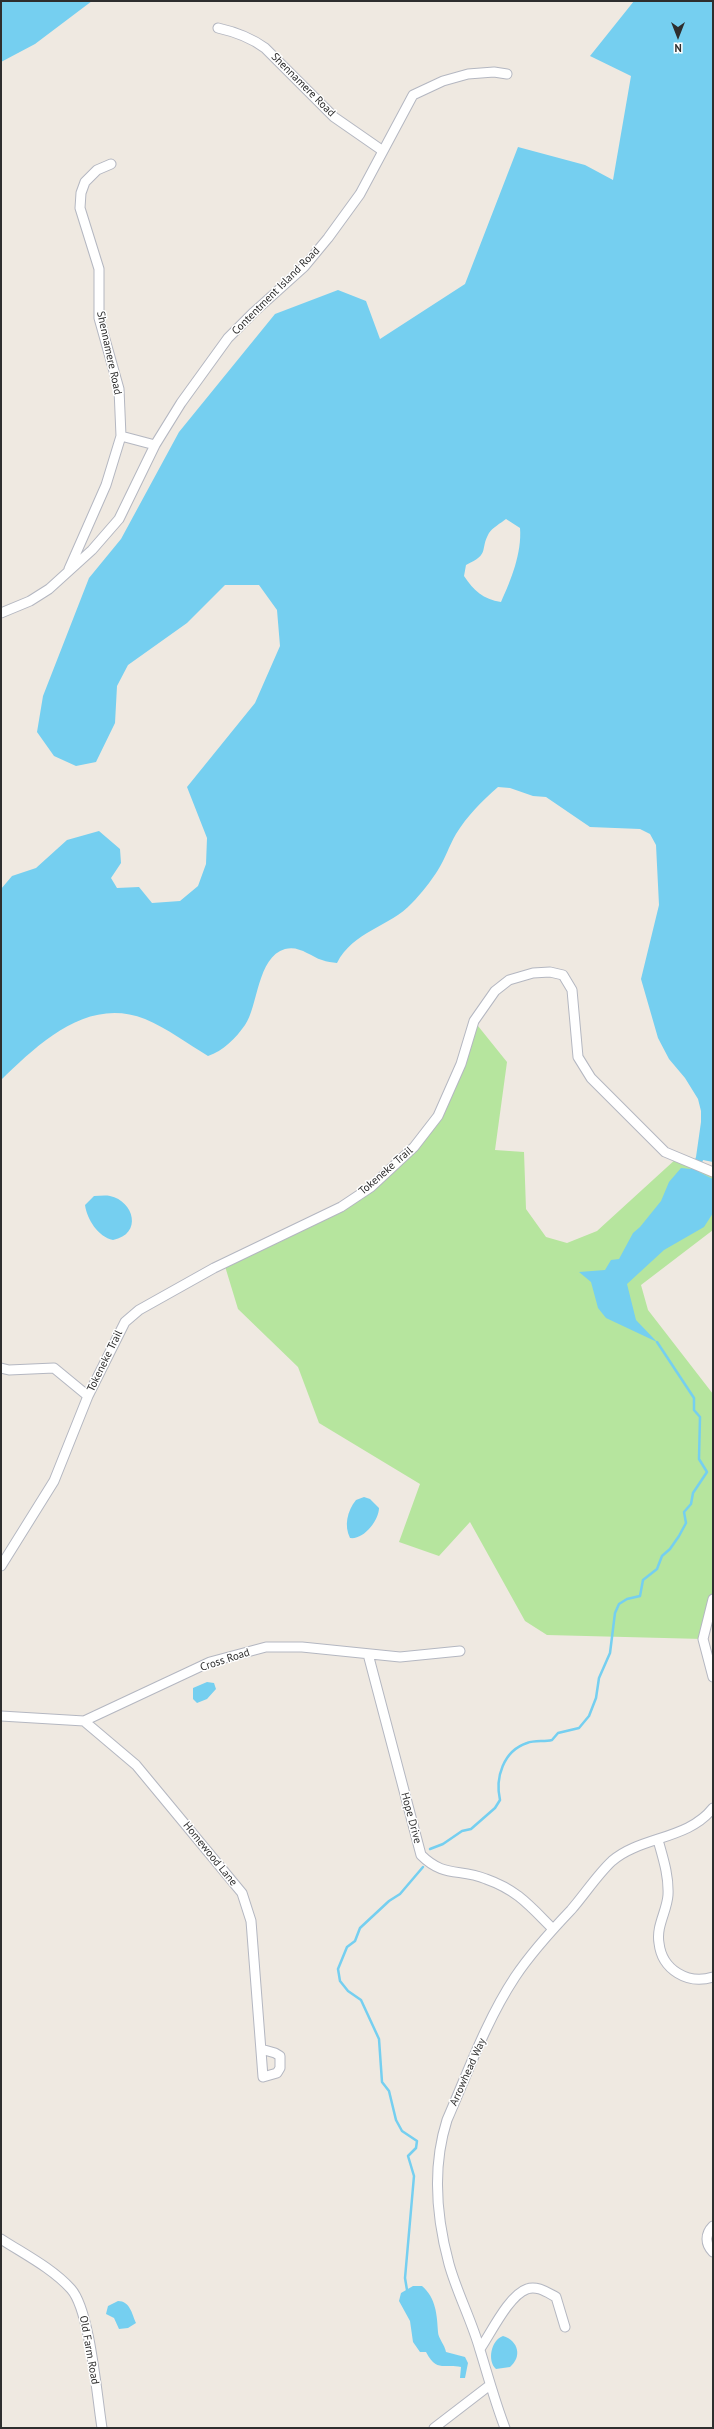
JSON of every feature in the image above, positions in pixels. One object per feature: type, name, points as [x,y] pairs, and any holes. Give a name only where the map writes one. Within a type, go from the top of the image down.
[{"type":"street","name":"Shennamere Road","points":[[218,28],[254,39],[279,60],[310,95],[334,117],[383,151]]},
{"type":"street","name":"Contentment Island Road","points":[[1,613],[36,597],[67,574],[119,519],[156,445],[181,403],[228,338],[254,312],[304,267],[328,238],[360,194],[383,151],[398,127],[413,95],[443,81],[468,74],[494,72],[507,74]]},
{"type":"street","name":"Shennamere Road","points":[[67,574],[106,485],[121,436],[119,389],[99,318],[99,269],[80,208],[81,193],[85,182],[97,170],[111,164]]},
{"type":"street","points":[[121,436],[156,445]]},
{"type":"street","name":"Tokeneke Trail","points":[[1,1566],[54,1481],[88,1396],[124,1322],[140,1310],[214,1268],[341,1207],[371,1187],[414,1147],[438,1116],[461,1064],[474,1021],[485,1003],[509,980],[533,973],[550,972],[563,975],[572,990],[578,1058],[591,1078],[660,1148],[672,1156],[713,1172]]},
{"type":"street","points":[[1,1368],[9,1370],[54,1368],[88,1396]]},
{"type":"street","points":[[713,1599],[703,1639],[713,1677]]},
{"type":"street","name":"Cross Road","points":[[1,1716],[84,1721],[210,1662],[266,1647],[302,1647],[368,1654],[418,1656],[460,1651]]},
{"type":"street","name":"Hope Drive","points":[[368,1654],[421,1855],[432,1867],[484,1878],[515,1892],[552,1928]]},
{"type":"street","name":"Homewood Lane","points":[[84,1721],[136,1765],[242,1893],[251,1921],[261,2049]]},
{"type":"street","name":"Arrowhead Way","points":[[505,2428],[490,2385],[480,2349],[450,2265],[441,2225],[436,2184],[442,2137],[493,2016],[515,1977],[552,1928],[571,1910],[612,1861],[633,1847],[658,1840],[685,1829],[713,1808]]},
{"type":"street","points":[[658,1840],[666,1870],[668,1895],[660,1925],[659,1943],[665,1959],[674,1972],[692,1980],[713,1977]]},
{"type":"street","points":[[713,2226],[707,2236],[707,2242],[713,2252]]},
{"type":"street","name":"Old Farm Road","points":[[1,2239],[54,2274],[72,2290],[82,2312],[102,2428]]},
{"type":"street","points":[[480,2349],[513,2299],[527,2289],[539,2289],[556,2297],[565,2327]]},
{"type":"street","points":[[434,2428],[490,2385]]},
{"type":"green space","points":[[474,1021],[507,1062],[495,1150],[524,1152],[526,1209],[546,1237],[567,1243],[597,1231],[677,1158],[713,1174],[713,1230],[641,1285],[648,1310],[713,1394],[713,1599],[703,1639],[547,1635],[525,1621],[470,1522],[439,1556],[399,1542],[420,1484],[319,1423],[298,1367],[238,1309],[224,1263],[371,1187],[438,1116]]},
{"type":"water","points":[[1,1],[92,1],[35,44],[1,62]]},
{"type":"water","points":[[634,1],[713,1],[713,1162],[703,1160],[699,1172],[713,1179],[713,1213],[704,1227],[664,1250],[627,1284],[636,1320],[657,1342],[606,1318],[598,1308],[591,1282],[579,1272],[605,1270],[611,1260],[619,1259],[633,1233],[640,1227],[661,1201],[669,1182],[681,1168],[691,1169],[696,1157],[701,1122],[701,1111],[698,1099],[685,1078],[669,1059],[658,1038],[641,979],[659,905],[656,845],[650,834],[640,829],[590,827],[546,797],[533,796],[510,788],[498,787],[465,821],[451,843],[438,870],[426,887],[403,911],[362,936],[352,944],[344,952],[337,963],[324,961],[295,948],[285,949],[276,954],[263,972],[253,1007],[245,1025],[238,1035],[214,1054],[208,1056],[169,1031],[145,1019],[124,1014],[104,1014],[84,1018],[48,1038],[1,1080],[1,889],[12,876],[36,868],[67,840],[99,831],[120,849],[121,863],[111,878],[117,888],[139,887],[152,903],[180,901],[198,886],[206,864],[207,838],[187,787],[255,703],[280,646],[277,610],[259,585],[225,585],[187,623],[128,665],[117,686],[115,723],[96,762],[76,766],[54,756],[37,732],[43,696],[89,578],[121,539],[179,432],[275,314],[338,290],[366,301],[380,339],[465,284],[518,147],[585,165],[613,180],[631,76],[590,56]],"holes":[[[506,519],[520,528],[518,557],[501,602],[489,599],[475,590],[464,576],[466,565],[474,561],[482,554],[486,539],[494,527]]]},
{"type":"water","points":[[94,1196],[110,1196],[125,1204],[132,1218],[132,1225],[129,1231],[122,1237],[113,1240],[103,1235],[94,1227],[88,1216],[85,1205]]},
{"type":"water","points":[[364,1497],[370,1499],[379,1508],[378,1513],[374,1523],[365,1533],[355,1538],[350,1538],[347,1529],[347,1519],[350,1509],[356,1500]]},
{"type":"water","points":[[207,1682],[214,1683],[216,1689],[207,1699],[197,1703],[193,1699],[193,1688]]},
{"type":"water","points":[[413,2286],[422,2286],[433,2301],[438,2334],[446,2352],[465,2357],[468,2363],[465,2378],[460,2378],[461,2367],[437,2365],[430,2359],[426,2352],[420,2352],[413,2342],[410,2321],[399,2301],[401,2293]]},
{"type":"water","points":[[118,2301],[125,2303],[132,2312],[136,2323],[128,2328],[119,2329],[114,2318],[106,2314],[108,2306]]},
{"type":"water","points":[[503,2336],[508,2338],[515,2345],[517,2350],[516,2359],[510,2367],[496,2369],[493,2365],[491,2356],[493,2346],[499,2338]]},
{"type":"waterway","points":[[430,1849],[443,1844],[462,1831],[471,1829],[495,1808],[500,1800],[500,1774],[512,1752],[527,1743],[552,1740],[558,1733],[579,1728],[589,1716],[596,1698],[599,1678],[610,1653],[615,1613],[619,1604],[627,1599],[640,1596],[643,1580],[657,1569],[662,1556],[670,1549],[686,1523],[684,1512],[691,1504],[693,1493],[707,1472],[699,1459],[700,1417],[694,1410],[694,1398],[657,1342]]},
{"type":"waterway","points":[[407,2290],[405,2278],[414,2176],[408,2156],[416,2148],[417,2141],[402,2131],[396,2120],[389,2091],[382,2082],[379,2039],[361,2000],[348,1991],[340,1981],[338,1969],[347,1947],[355,1941],[360,1928],[389,1901],[400,1894],[423,1867]]}]
